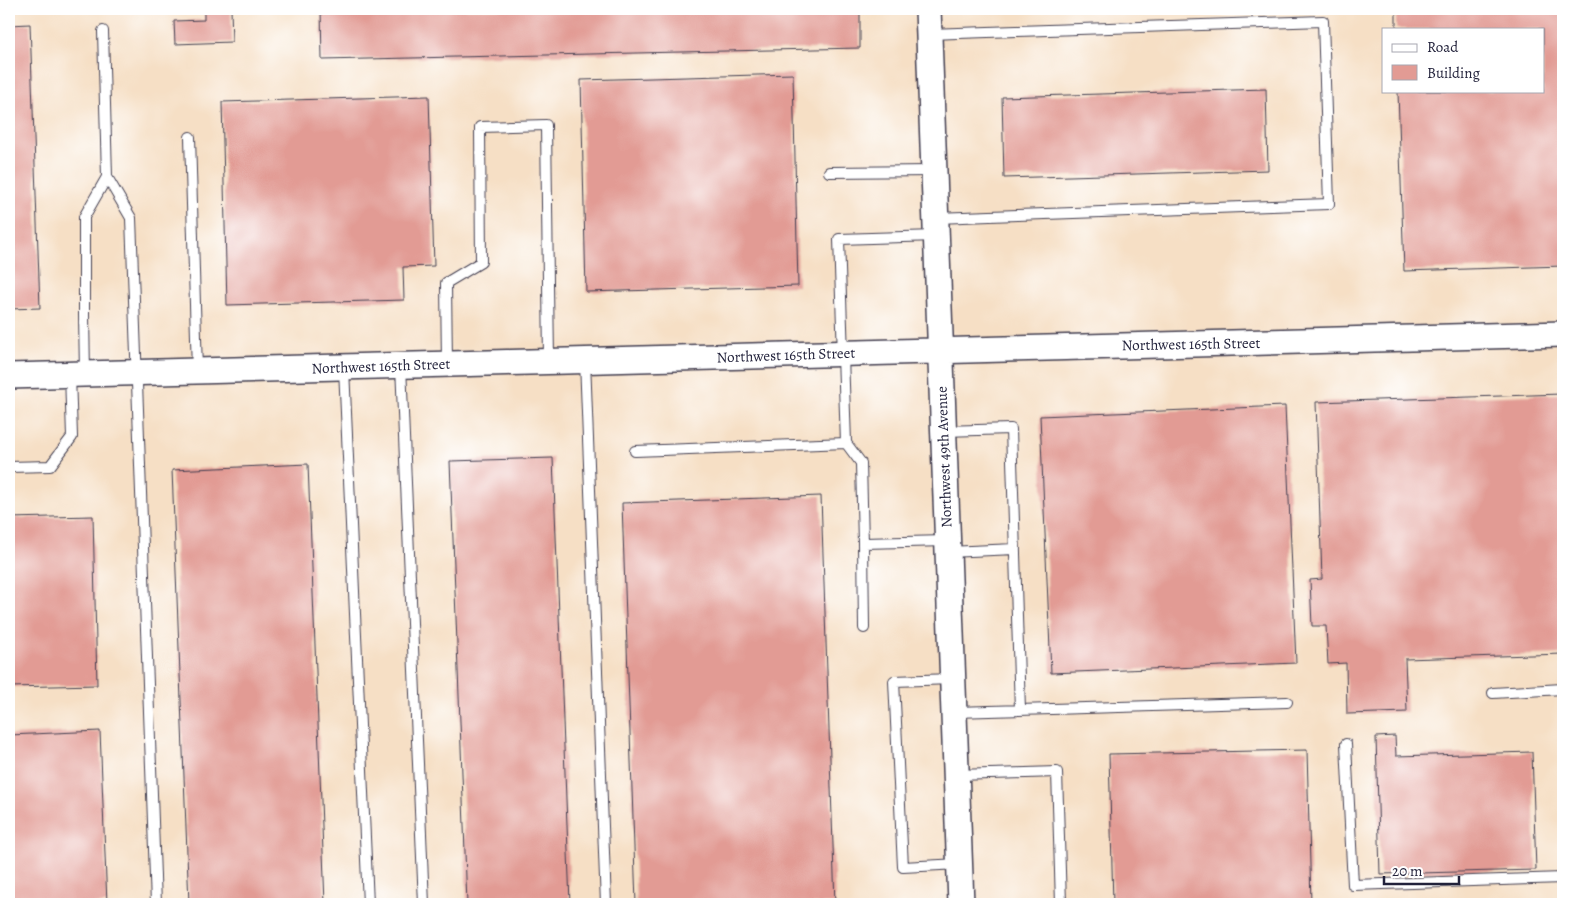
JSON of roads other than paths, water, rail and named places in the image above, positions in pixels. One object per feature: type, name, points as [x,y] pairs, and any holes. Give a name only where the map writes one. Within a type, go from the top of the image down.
[{"type":"street","name":"Northwest 49th Avenue","points":[[928,9],[961,904]]},
{"type":"street","name":"Northwest 165th Street","points":[[9,376],[1563,334]]},
{"type":"lane","points":[[864,628],[861,463],[846,443],[839,239],[935,227],[1329,204],[1323,21],[929,34]]},
{"type":"lane","points":[[103,31],[108,177],[131,218],[156,904]]},
{"type":"lane","points":[[447,364],[446,283],[481,262],[480,127],[546,125],[549,361]]},
{"type":"lane","points":[[190,137],[197,370]]},
{"type":"lane","points":[[829,172],[934,171]]},
{"type":"lane","points":[[9,467],[50,466],[72,437],[84,315],[84,218],[108,177]]},
{"type":"lane","points":[[585,360],[606,904]]},
{"type":"lane","points":[[402,365],[424,904]]},
{"type":"lane","points":[[344,367],[368,904]]},
{"type":"lane","points":[[943,431],[1011,429],[1020,710]]},
{"type":"lane","points":[[635,451],[846,443]]},
{"type":"lane","points":[[863,543],[1015,549]]},
{"type":"lane","points":[[952,679],[894,681],[903,867],[959,864]]},
{"type":"lane","points":[[1492,693],[1563,689]]},
{"type":"lane","points":[[954,712],[1287,702]]},
{"type":"lane","points":[[1346,744],[1353,885],[1563,878]]},
{"type":"lane","points":[[956,775],[1058,772],[1061,904]]}]
